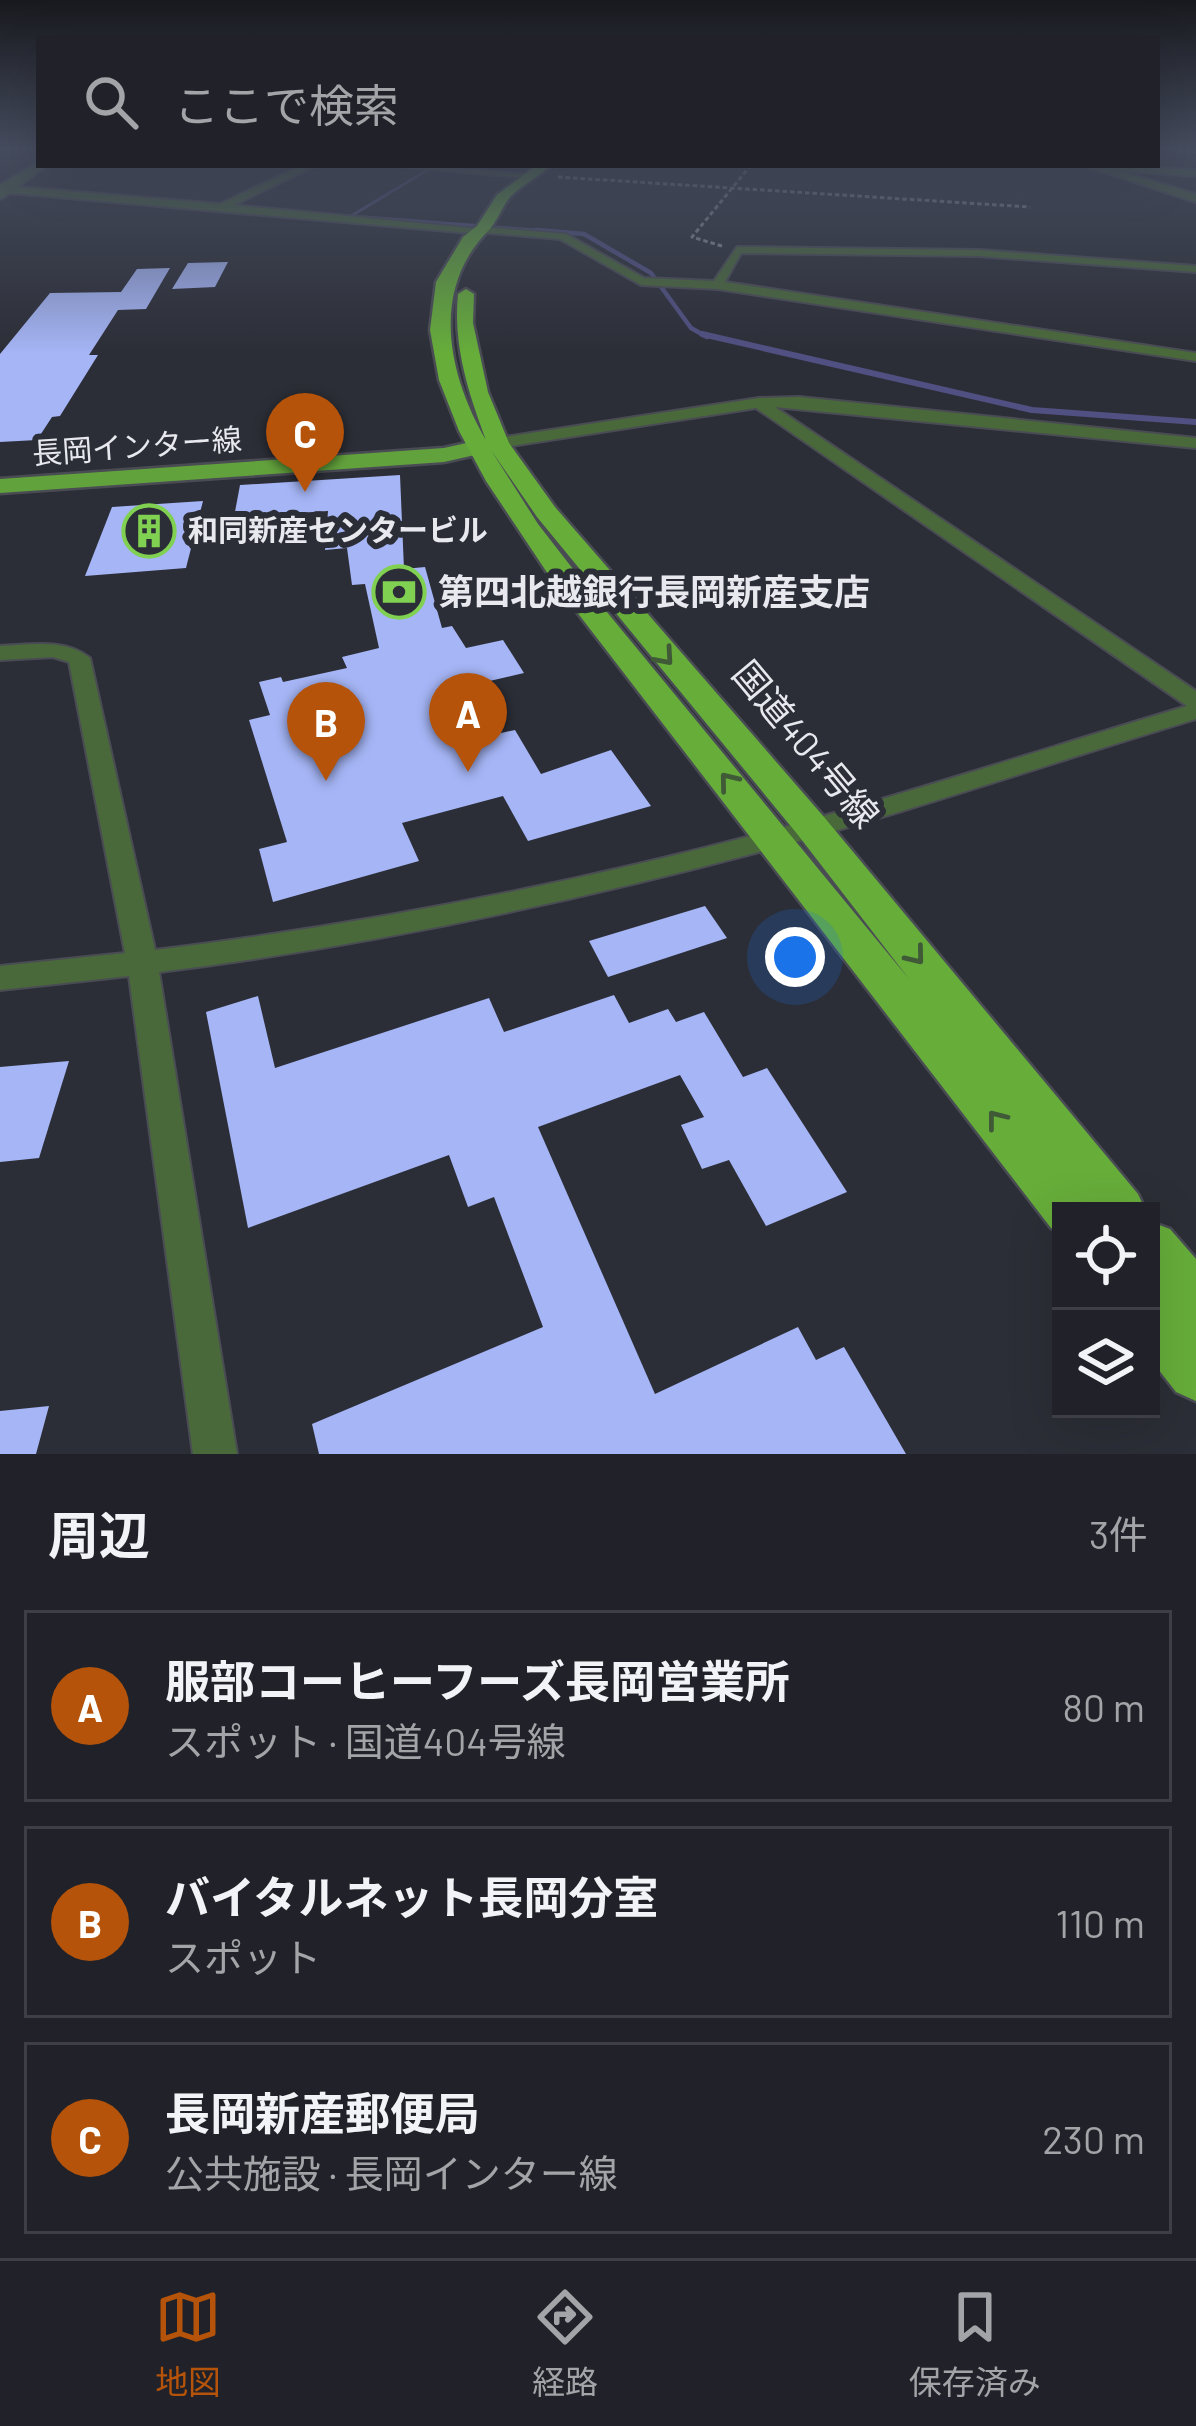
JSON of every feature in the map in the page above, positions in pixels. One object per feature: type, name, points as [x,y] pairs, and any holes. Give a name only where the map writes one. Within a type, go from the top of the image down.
[{"type":"highway","points":[[482,230],[490,218]]},
{"type":"highway","name":"国道404号線","points":[[482,230],[485,239],[471,268],[464,323],[483,445],[519,516],[1062,1202]]},
{"type":"highway","name":"国道404号線","points":[[483,445],[811,826],[1113,1202]]},
{"type":"highway","points":[[1160,1257],[1196,1299]]},
{"type":"highway","points":[[1160,1326],[1196,1372]]},
{"type":"main road","name":"長岡インター線","points":[[0,475],[483,445]]},
{"type":"main road","name":"長岡インター線","points":[[0,486],[483,445]]},
{"type":"street","points":[[349,218],[562,236],[641,280],[718,285],[1196,357]]},
{"type":"street","points":[[718,285],[737,250],[979,253],[1196,266],[1196,254]]},
{"type":"street","points":[[759,404],[1196,702]]},
{"type":"street","points":[[483,445],[759,404],[840,406],[1196,443]]},
{"type":"street","points":[[0,653],[55,650],[79,658],[143,965],[215,1454]]},
{"type":"street","points":[[0,978],[143,965],[412,918],[702,857],[1196,711]]},
{"type":"path","points":[[708,218],[692,237],[737,250]]},
{"type":"building","points":[[228,262],[215,287],[172,289],[188,263]]},
{"type":"building","points":[[170,268],[146,309],[118,310],[89,355],[98,355],[60,416],[52,417],[37,440],[0,442],[0,354],[50,293],[121,292],[137,269]]},
{"type":"building","points":[[400,475],[404,569],[425,567],[442,628],[452,626],[466,648],[503,640],[524,673],[464,687],[492,735],[515,730],[541,774],[611,750],[651,806],[528,841],[503,796],[402,823],[419,861],[273,902],[259,849],[287,842],[249,720],[270,715],[259,682],[281,677],[283,682],[347,668],[342,657],[379,648],[365,584],[352,585],[347,548],[325,550],[328,511],[234,517],[240,485]]},
{"type":"building","points":[[203,501],[186,568],[85,576],[112,507]]},
{"type":"building","points":[[705,906],[727,938],[608,977],[589,941]]},
{"type":"building","points":[[614,995],[629,1023],[668,1009],[676,1022],[704,1012],[743,1077],[767,1068],[847,1192],[766,1226],[729,1160],[702,1169],[681,1125],[704,1117],[680,1075],[538,1127],[655,1394],[798,1327],[816,1360],[844,1347],[906,1454],[319,1454],[312,1424],[543,1327],[494,1197],[468,1207],[449,1155],[248,1228],[206,1012],[258,996],[275,1068],[489,998],[504,1032]]},
{"type":"building","points":[[69,1061],[39,1158],[0,1162],[0,1067]]},
{"type":"building","points":[[49,1406],[36,1454],[0,1454],[0,1411]]},
{"type":"waterway","points":[[375,218],[541,230]]},
{"type":"waterway","points":[[536,230],[541,230]]},
{"type":"waterway","points":[[541,230],[575,233]]},
{"type":"waterway","points":[[541,230],[584,234],[651,273],[691,328],[707,337]]},
{"type":"waterway","points":[[702,334],[1032,410],[1196,422]]},
{"type":"place","name":"長岡新産郵便局","points":[[305,492]]},
{"type":"place","name":"和同新産センタービル","points":[[149,531]]},
{"type":"place","name":"第四北越銀行長岡新産支店","points":[[399,592]]},
{"type":"place","name":"服部コーヒーフーズ長岡営業所","points":[[468,772]]},
{"type":"place","name":"バイタルネット長岡分室","points":[[326,781]]}]
